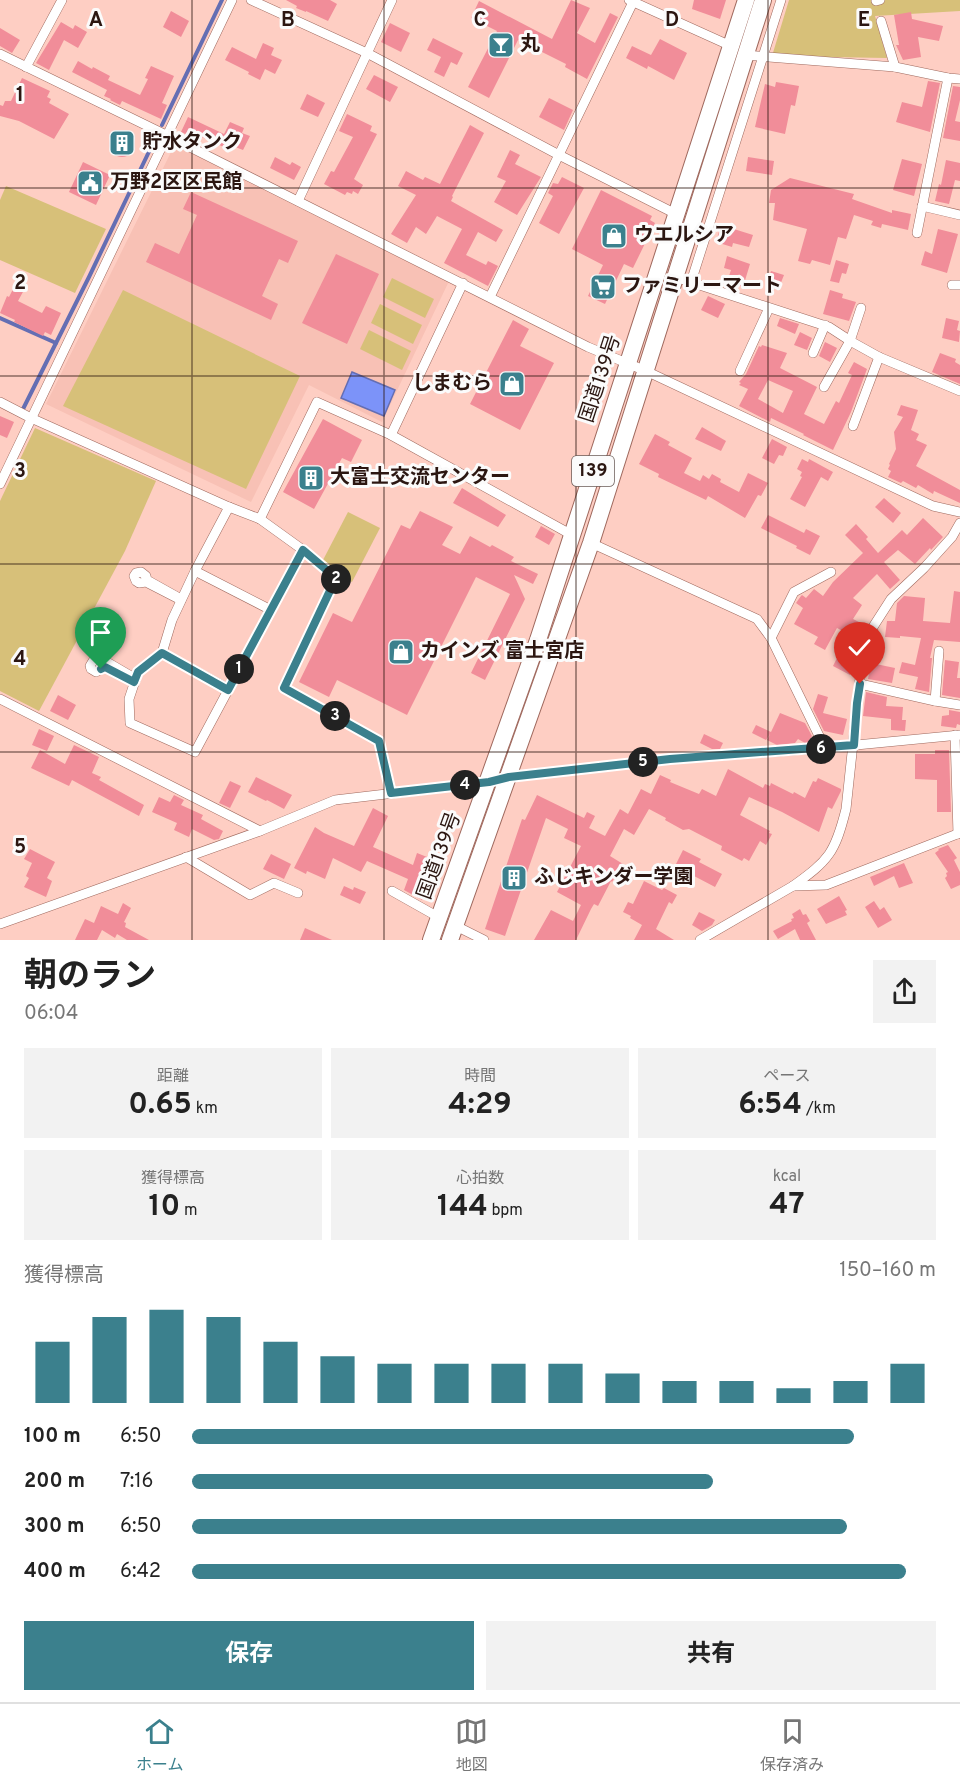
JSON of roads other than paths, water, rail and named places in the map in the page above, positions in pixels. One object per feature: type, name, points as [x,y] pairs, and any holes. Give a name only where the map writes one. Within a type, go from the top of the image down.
[{"type":"highway","name":"国道139号","points":[[453,933],[591,543],[646,370],[683,280],[738,51],[746,0]]},
{"type":"highway","name":"国道139号","points":[[431,940],[538,640],[676,214],[738,51],[763,0]]},
{"type":"street","points":[[26,67],[62,0]]},
{"type":"street","points":[[0,484],[232,0]]},
{"type":"street","points":[[251,0],[367,53],[676,214]]},
{"type":"street","points":[[298,201],[392,0]]},
{"type":"street","points":[[781,0],[683,280],[825,325],[879,357],[960,391]]},
{"type":"street","points":[[490,297],[632,1],[738,51],[762,57],[895,67],[960,79]]},
{"type":"street","points":[[881,21],[895,67]]},
{"type":"street","points":[[0,54],[588,347],[646,370],[933,506],[960,512]]},
{"type":"street","points":[[917,233],[948,78]]},
{"type":"street","points":[[922,206],[960,215]]},
{"type":"street","points":[[391,435],[463,283]]},
{"type":"street","points":[[740,371],[769,308]]},
{"type":"street","points":[[824,387],[850,341],[861,308]]},
{"type":"street","points":[[813,353],[825,325]]},
{"type":"street","points":[[853,426],[879,357]]},
{"type":"street","points":[[0,402],[31,418],[260,519],[303,550],[336,578],[284,688],[379,741],[391,793]]},
{"type":"street","points":[[260,519],[317,402],[391,435],[572,535]]},
{"type":"street","points":[[229,507],[181,600],[162,653],[138,672],[129,699],[130,723],[195,752],[303,550]]},
{"type":"street","points":[[700,940],[793,886],[819,867],[831,853],[840,835],[846,809],[864,641],[891,598],[924,568],[952,537],[960,523]]},
{"type":"street","points":[[591,543],[757,619],[771,638],[825,748]]},
{"type":"street","points":[[195,571],[271,610]]},
{"type":"street","points":[[141,572],[147,580],[181,600],[146,582],[139,583],[134,576],[141,572]]},
{"type":"street","points":[[771,638],[794,592],[831,572]]},
{"type":"street","points":[[935,701],[939,651]]},
{"type":"street","points":[[162,653],[228,690]]},
{"type":"street","points":[[860,684],[960,705]]},
{"type":"street","points":[[0,699],[260,831]]},
{"type":"street","points":[[0,924],[260,831],[335,800],[670,759],[825,748],[957,735],[959,833],[826,885],[793,886]]},
{"type":"street","points":[[186,857],[250,895],[274,884],[298,893]]},
{"type":"street","points":[[392,891],[440,918]]},
{"type":"street","points":[[453,933],[484,940]]},
{"type":"water","points":[[352,372],[395,390],[384,416],[341,398]]},
{"type":"waterway","points":[[162,125],[222,0]]},
{"type":"waterway","points":[[22,411],[156,137]]},
{"type":"waterway","points":[[0,318],[56,343]]},
{"type":"place","name":"丸","points":[[501,45]]},
{"type":"place","name":"貯水タンク","points":[[122,143]]},
{"type":"place","name":"万野2区区民館","points":[[90,183]]},
{"type":"place","name":"ウエルシア","points":[[614,236]]},
{"type":"place","name":"ファミリーマート","points":[[603,287]]},
{"type":"place","name":"しまむら","points":[[512,384]]},
{"type":"place","name":"大富士交流センター","points":[[311,478]]},
{"type":"place","name":"カインズ 富士宮店","points":[[401,652]]},
{"type":"place","name":"ふじキンダー学園","points":[[514,878]]}]
